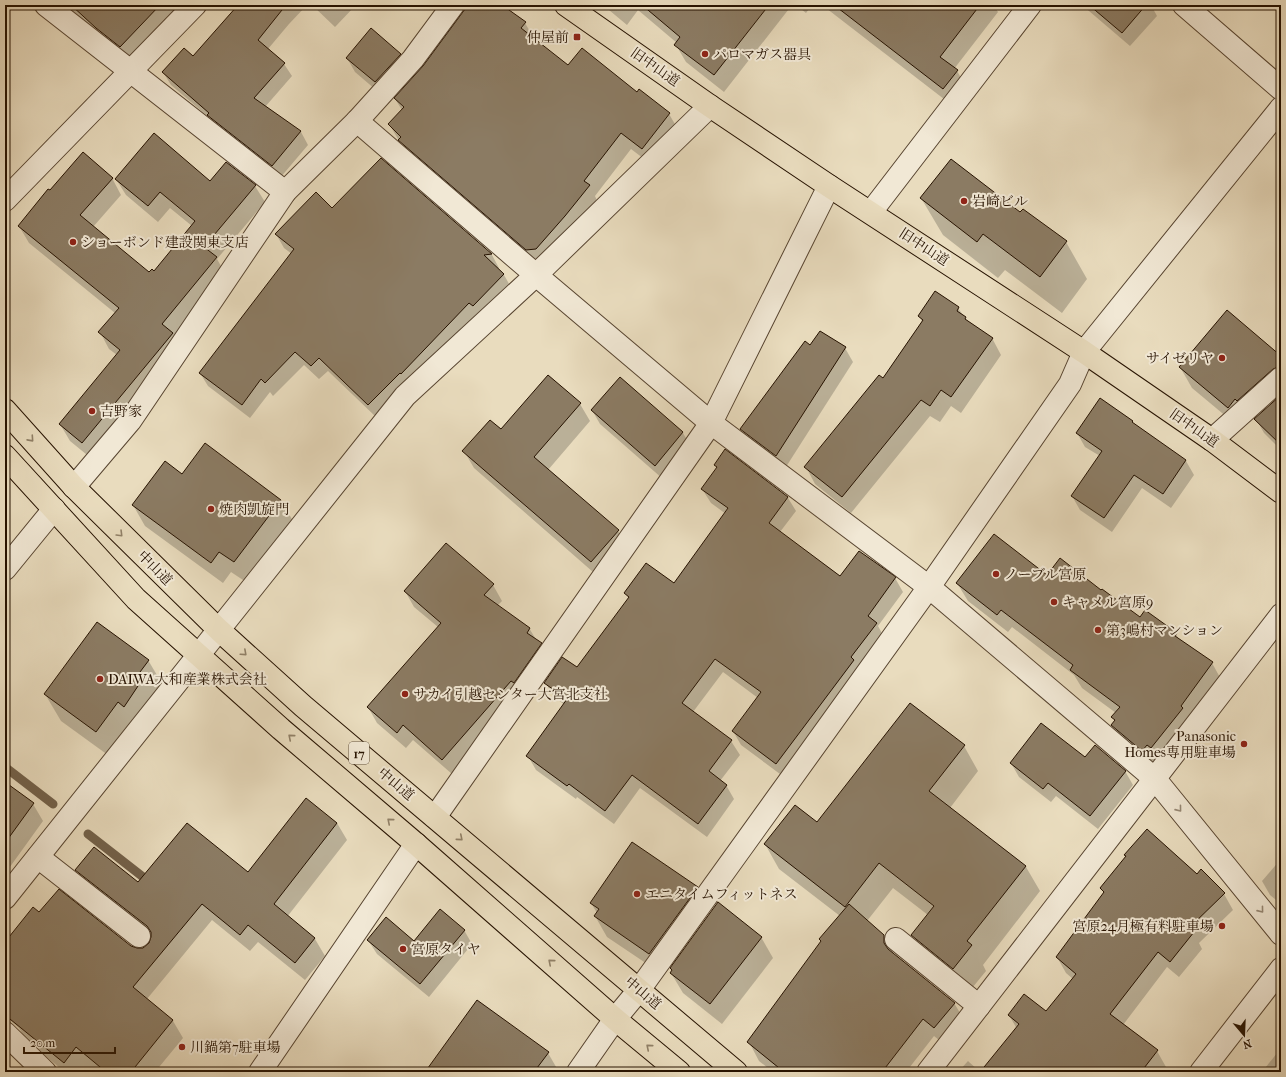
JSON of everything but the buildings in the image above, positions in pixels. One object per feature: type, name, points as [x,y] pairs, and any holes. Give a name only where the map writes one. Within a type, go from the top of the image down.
[{"type":"main road","name":"旧中山道","points":[[566,5],[710,106],[829,186],[1084,352],[1212,440],[1281,492]]},
{"type":"main road","name":"中山道","points":[[5,410],[74,486],[219,630],[303,706],[736,1072]]},
{"type":"main road","name":"17","points":[[5,456],[136,599],[281,729],[416,844],[615,1019],[680,1072]]},
{"type":"street","points":[[46,5],[285,192]]},
{"type":"street","points":[[5,200],[195,5]]},
{"type":"street","points":[[74,486],[130,421],[285,192],[357,121],[413,59],[453,5]]},
{"type":"street","points":[[871,212],[1030,5]]},
{"type":"street","points":[[1184,5],[1281,89]]},
{"type":"street","points":[[5,898],[200,656],[405,396],[536,275],[710,106]]},
{"type":"street","points":[[578,1072],[615,1019],[639,990],[929,587],[1070,384],[1084,352],[1281,108]]},
{"type":"street","points":[[357,121],[711,423],[929,587],[1154,779],[1281,934]]},
{"type":"street","points":[[435,817],[711,423],[829,186]]},
{"type":"street","points":[[1212,440],[1281,378]]},
{"type":"street","points":[[5,569],[54,510]]},
{"type":"street","points":[[928,1072],[1281,615]]},
{"type":"street","points":[[260,1072],[416,844]]},
{"type":"street","points":[[38,857],[139,936]]},
{"type":"street","points":[[896,939],[979,1006]]},
{"type":"street","points":[[1201,1072],[1281,969]]},
{"type":"street","points":[[5,1033],[45,1072]]},
{"type":"waterway","points":[[5,767],[53,804]]},
{"type":"waterway","points":[[88,834],[152,884]]},
{"type":"place","name":"仲屋前","points":[[577,37]]},
{"type":"place","name":"パロマガス器具","points":[[705,54]]},
{"type":"place","name":"岩崎ビル","points":[[964,201]]},
{"type":"place","name":"ショーボンド建設関東支店","points":[[73,242]]},
{"type":"place","name":"サイゼリヤ","points":[[1222,358]]},
{"type":"place","name":"吉野家","points":[[92,411]]},
{"type":"place","name":"焼肉凱旋門","points":[[211,509]]},
{"type":"place","name":"ノーブル宮原","points":[[996,574]]},
{"type":"place","name":"キャメル宮原9","points":[[1054,602]]},
{"type":"place","name":"第3嶋村マンション","points":[[1098,630]]},
{"type":"place","name":"DAIWA大和産業株式会社","points":[[100,679]]},
{"type":"place","name":"サカイ引越センター大宮北支社","points":[[405,694]]},
{"type":"place","name":"Panasonic Homes専用駐車場","points":[[1244,744]]},
{"type":"place","name":"エニタイムフィットネス","points":[[637,894]]},
{"type":"place","name":"宮原24月極有料駐車場","points":[[1222,926]]},
{"type":"place","name":"宮原タイヤ","points":[[403,949]]},
{"type":"place","name":"川鍋第7駐車場","points":[[182,1047]]}]
